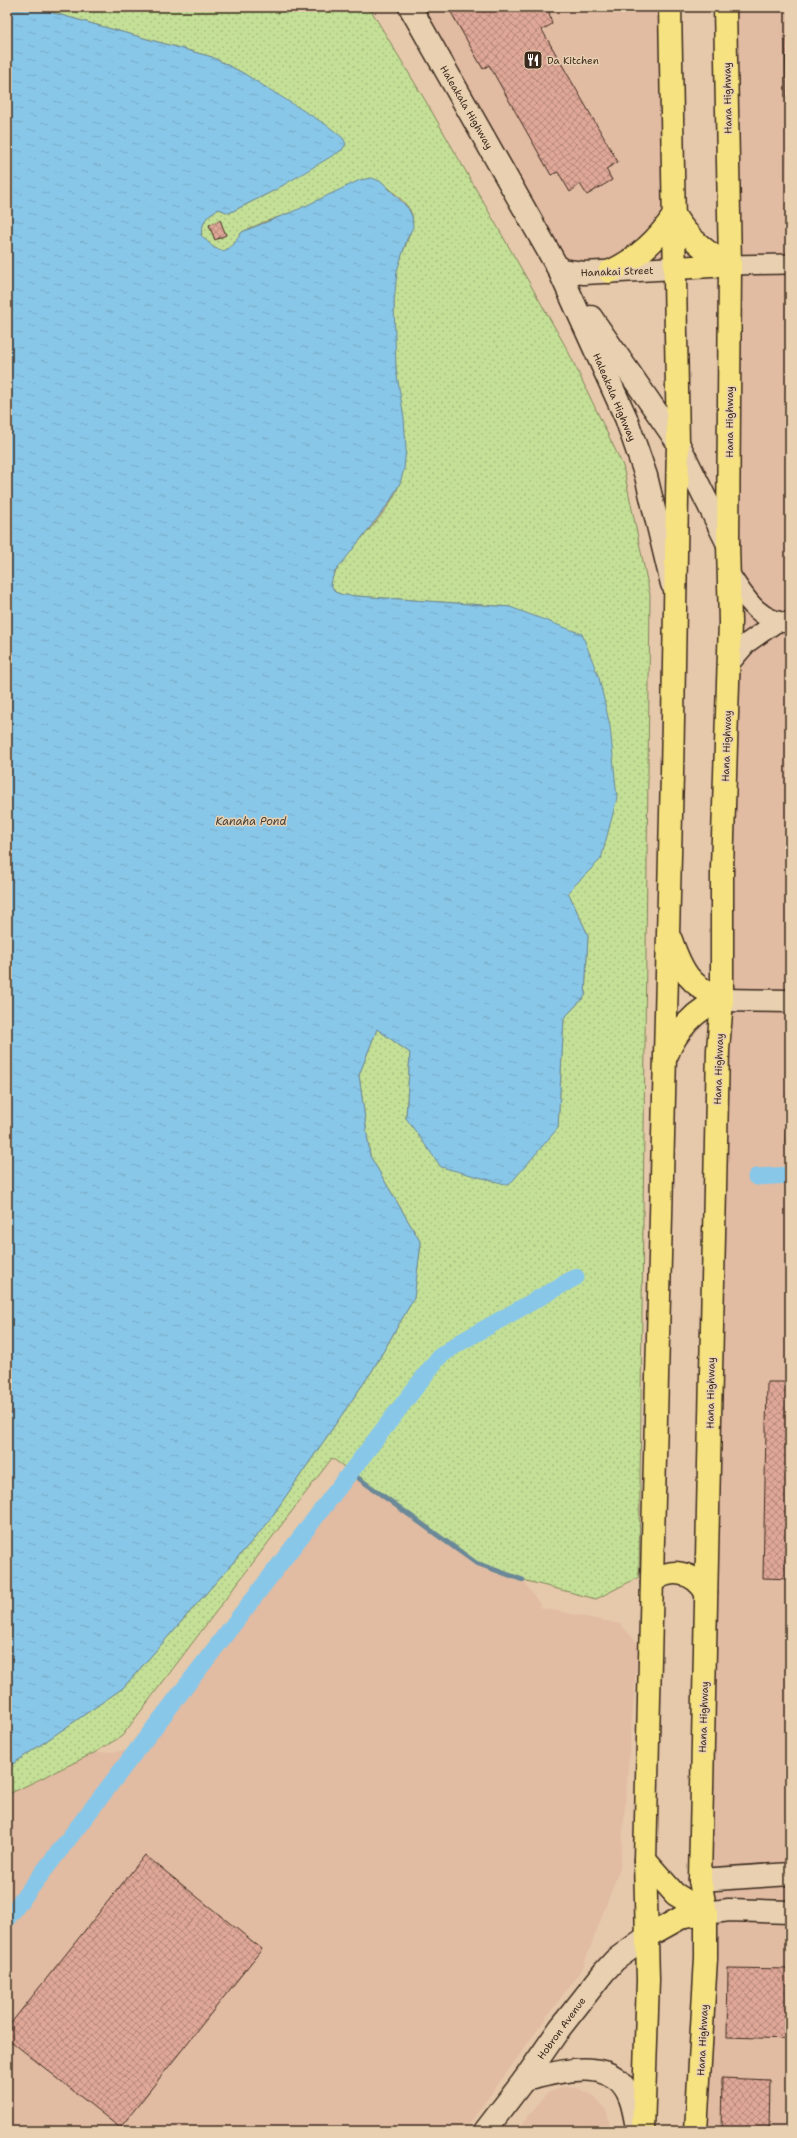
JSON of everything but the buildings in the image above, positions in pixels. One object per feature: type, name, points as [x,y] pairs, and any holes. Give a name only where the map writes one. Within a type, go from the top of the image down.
[{"type":"main road","points":[[643,2131],[648,1936],[645,1860],[668,925],[678,443],[670,7]]},
{"type":"main road","name":"Hana Highway","points":[[696,2131],[706,1958],[706,1913],[700,1880],[718,1050],[722,1000],[722,868],[729,664],[728,544],[730,265],[725,7]]},
{"type":"main road","points":[[674,216],[698,245],[730,265]]},
{"type":"main road","points":[[609,272],[646,250],[666,228],[674,216]]},
{"type":"main road","points":[[675,268],[730,265]]},
{"type":"main road","points":[[668,925],[676,954],[690,980],[700,990],[722,1000]]},
{"type":"main road","points":[[664,1060],[676,1037],[692,1018],[712,1004],[722,1000]]},
{"type":"main road","points":[[652,1583],[664,1574],[679,1573],[694,1578],[706,1593]]},
{"type":"main road","points":[[645,1860],[675,1894],[706,1913]]},
{"type":"main road","points":[[648,1936],[664,1903],[675,1894],[700,1880]]},
{"type":"main road","points":[[648,1936],[684,1916],[706,1913]]},
{"type":"street","name":"Haleakala Highway","points":[[412,9],[559,270],[626,418],[646,476],[675,598]]},
{"type":"street","points":[[730,265],[790,264]]},
{"type":"street","name":"Hanakai Street","points":[[559,270],[584,273],[675,268]]},
{"type":"street","name":"Haleakala Highway","points":[[559,270],[678,443],[728,544]]},
{"type":"street","points":[[729,573],[758,612],[784,622]]},
{"type":"street","points":[[729,664],[747,643],[784,622]]},
{"type":"street","points":[[722,1000],[790,1001]]},
{"type":"street","points":[[700,1880],[790,1874]]},
{"type":"street","points":[[706,1913],[729,1910],[790,1912]]},
{"type":"street","name":"Hobron Avenue","points":[[485,2131],[524,2080],[560,2028],[604,1972],[615,1960],[648,1936]]},
{"type":"street","points":[[524,2080],[581,2068],[604,2072],[615,2078],[630,2097],[638,2131]]},
{"type":"shaded area","points":[[410,7],[670,7],[675,268],[573,272]]},
{"type":"shaded area","points":[[725,7],[790,7],[790,2131],[696,2131],[718,1050]]},
{"type":"shaded area","points":[[350,1472],[476,1563],[523,1580],[542,1608],[620,1624],[638,1644],[620,1867],[583,1967],[464,2131],[7,2131],[7,1795],[94,1753],[137,1750]]},
{"type":"shaded area","points":[[563,2087],[577,2088],[594,2096],[606,2111],[609,2120],[609,2131],[517,2131],[546,2094]]},
{"type":"green space","points":[[32,7],[369,7],[428,105],[567,349],[623,466],[650,595],[639,1577],[596,1599],[523,1580],[476,1563],[332,1458],[122,1736],[94,1753],[7,1795],[7,1768],[123,1688],[266,1525],[372,1371],[414,1298],[421,1243],[370,1156],[359,1075],[377,1029],[410,1053],[406,1118],[558,1128],[564,1018],[585,996],[588,935],[568,892],[601,859],[510,607],[343,595],[335,592],[330,583],[346,557],[386,509],[400,482],[405,454],[405,440],[396,369],[394,310],[397,269],[413,220],[410,210],[399,197],[382,182],[264,222],[242,232],[233,245],[224,251],[214,248],[201,235],[204,222],[211,213],[219,209],[229,213],[275,190],[281,98],[243,73],[212,57]]},
{"type":"water","name":"Kanaha Pond","points":[[7,7],[32,7],[212,57],[243,73],[328,126],[343,138],[346,144],[342,150],[275,190],[229,213],[219,209],[208,216],[204,222],[201,235],[214,248],[224,251],[233,245],[242,232],[299,209],[360,180],[372,178],[382,182],[408,208],[412,216],[413,227],[407,239],[397,271],[394,303],[396,369],[404,418],[406,448],[404,469],[400,483],[389,503],[335,572],[330,583],[335,592],[343,595],[510,607],[582,634],[599,678],[610,726],[617,798],[601,859],[568,892],[588,935],[585,996],[564,1018],[558,1128],[509,1185],[441,1167],[406,1118],[410,1053],[377,1029],[359,1075],[370,1156],[421,1243],[414,1298],[372,1371],[266,1525],[123,1688],[7,1768]]},
{"type":"waterway","points":[[756,1177],[790,1175]]},
{"type":"waterway","points":[[7,1919],[439,1357],[459,1343],[576,1277]]},
{"type":"waterway","points":[[350,1472],[476,1563],[523,1580]]},
{"type":"place","name":"Da Kitchen","points":[[533,60]]}]
